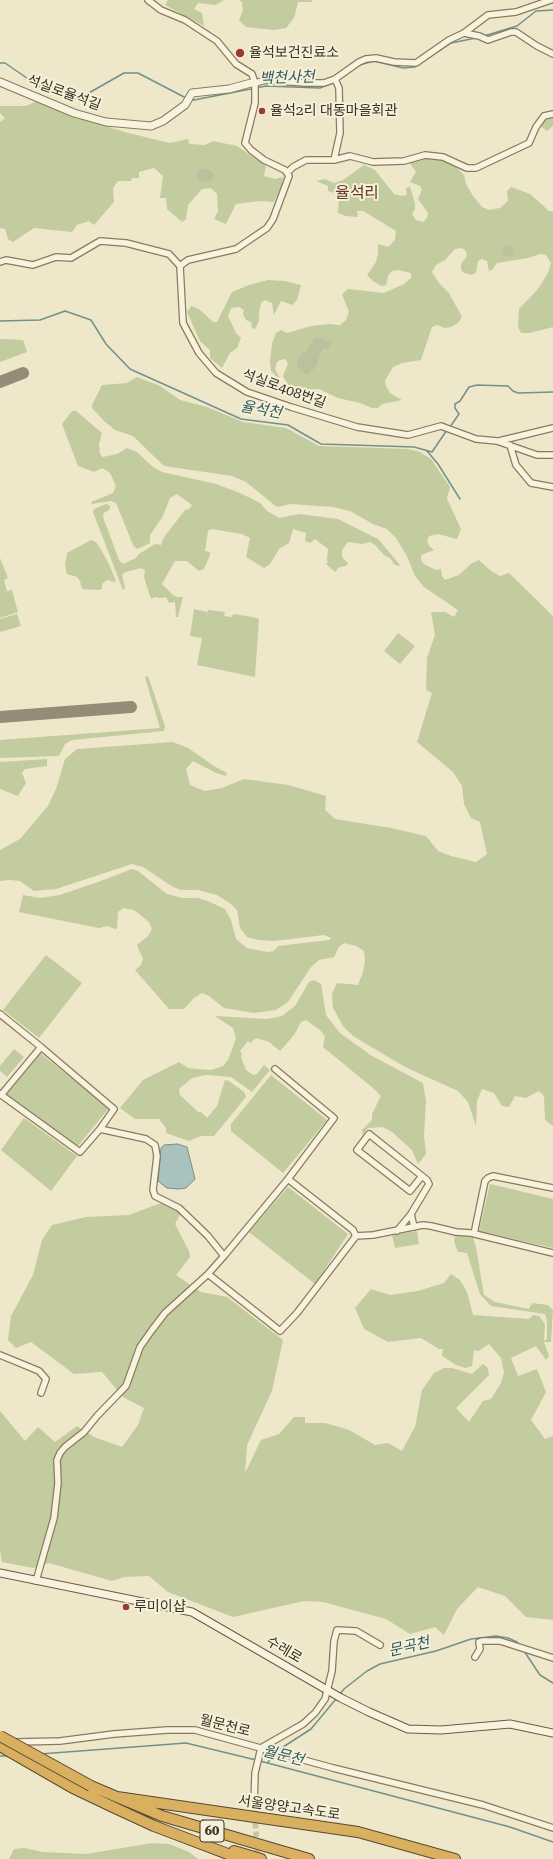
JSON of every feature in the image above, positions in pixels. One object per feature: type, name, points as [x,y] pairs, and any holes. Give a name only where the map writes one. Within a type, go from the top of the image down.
[{"type":"highway","name":"서울양양고속도로","points":[[0,1736],[91,1786],[162,1816],[309,1859]]},
{"type":"highway","name":"60","points":[[0,1746],[73,1788],[154,1826],[188,1838],[261,1859]]},
{"type":"highway","name":"서울양양고속도로","points":[[117,1797],[358,1832],[455,1859]]},
{"type":"highway","points":[[188,1838],[241,1859]]},
{"type":"main road","name":"석실로율석길","points":[[0,82],[74,113],[106,122],[151,126],[163,121],[185,104],[189,95],[192,93],[229,90],[251,83],[255,87]]},
{"type":"main road","name":"수레로","points":[[0,1573],[192,1612],[338,1696],[390,1722],[416,1731],[510,1724],[553,1733]]},
{"type":"street","points":[[0,262],[6,260],[33,265],[56,257],[70,258],[100,241],[126,243],[169,254],[180,266],[188,260],[236,249],[267,228],[273,219],[289,176],[285,170],[264,160],[251,150],[246,143],[255,103],[255,87],[252,74],[236,64],[217,41],[185,20],[161,10],[148,0]]},
{"type":"street","points":[[255,87],[266,80],[306,84],[336,81],[359,62],[366,59],[376,58],[394,62],[416,63],[449,40],[464,33],[488,15],[516,12],[551,0]]},
{"type":"street","points":[[464,33],[488,40],[511,32],[516,32],[536,46],[553,54]]},
{"type":"street","points":[[334,160],[340,133],[336,81]]},
{"type":"street","points":[[287,173],[293,167],[306,160],[334,160],[350,156],[360,157],[373,162],[404,161],[425,155],[443,157],[467,168],[476,168],[529,143],[536,127],[544,116],[553,114]]},
{"type":"street","name":"석실로408번길","points":[[180,266],[183,323],[199,353],[216,373],[247,392],[357,427],[408,435],[441,426],[476,439],[497,441],[510,445],[537,456],[553,455]]},
{"type":"street","points":[[497,441],[553,428]]},
{"type":"street","points":[[510,445],[516,465],[531,483],[553,487]]},
{"type":"street","points":[[0,1014],[41,1048],[114,1109],[100,1129],[80,1152],[1,1095],[41,1048]]},
{"type":"street","points":[[36,1580],[54,1518],[58,1483],[57,1460],[60,1453],[65,1447],[84,1432],[126,1386],[140,1347],[165,1312],[208,1274],[224,1256],[288,1178],[334,1118],[274,1069]]},
{"type":"street","points":[[100,1129],[146,1139],[155,1145],[156,1156],[153,1190],[155,1196],[179,1208],[189,1216],[224,1256]]},
{"type":"street","points":[[397,1231],[411,1214],[429,1184],[422,1176],[369,1134],[357,1150],[410,1191],[422,1176]]},
{"type":"street","points":[[474,1234],[485,1181],[488,1178],[493,1176],[553,1188]]},
{"type":"street","points":[[288,1178],[353,1230],[355,1236]]},
{"type":"street","points":[[411,1214],[414,1227]]},
{"type":"street","points":[[208,1274],[280,1331],[296,1313],[355,1236],[397,1231],[414,1227],[431,1226],[456,1232],[474,1234],[553,1253]]},
{"type":"street","points":[[0,1355],[40,1371],[46,1379],[41,1394]]},
{"type":"street","points":[[254,1806],[255,1773],[261,1749],[304,1724],[322,1704],[328,1690],[332,1671],[334,1641],[337,1630],[356,1631],[380,1645]]},
{"type":"street","points":[[475,1657],[480,1649],[479,1642],[500,1641],[553,1658]]},
{"type":"street","name":"월문천로","points":[[0,1742],[60,1741],[114,1734],[167,1730],[195,1730],[333,1768],[483,1805],[553,1828]]},
{"type":"green space","points":[[168,0],[224,0],[216,5],[198,3],[194,9],[202,13],[204,26],[165,5]]},
{"type":"green space","points":[[239,0],[312,0],[312,2],[298,2],[294,18],[286,28],[274,30],[246,27],[239,20],[243,10],[242,2]]},
{"type":"green space","points":[[39,100],[76,117],[128,133],[170,143],[188,139],[189,144],[205,145],[213,141],[237,146],[266,166],[264,176],[275,179],[283,177],[282,185],[274,202],[261,201],[236,204],[226,224],[214,219],[218,211],[217,194],[211,188],[202,189],[188,205],[186,219],[182,222],[167,209],[166,198],[160,198],[163,176],[154,168],[139,172],[139,178],[132,178],[131,181],[118,181],[113,188],[114,202],[94,225],[89,221],[77,225],[72,232],[34,228],[13,242],[8,239],[5,229],[0,228],[0,122],[5,118],[0,113],[0,106],[26,106]]},
{"type":"green space","points":[[553,114],[553,126],[547,131],[538,124]]},
{"type":"green space","points":[[430,158],[442,160],[455,166],[464,175],[466,184],[473,196],[482,207],[489,210],[500,208],[508,201],[507,191],[511,187],[530,194],[549,211],[553,211],[553,327],[530,333],[521,333],[518,327],[519,309],[538,289],[548,273],[551,263],[546,255],[540,254],[528,258],[497,263],[492,270],[489,271],[487,261],[482,259],[478,261],[476,272],[472,275],[464,273],[461,270],[461,264],[467,256],[466,251],[462,248],[455,249],[445,260],[436,265],[432,272],[439,283],[449,293],[462,317],[458,323],[451,327],[445,328],[437,325],[432,327],[421,360],[402,363],[393,367],[385,381],[386,386],[390,393],[402,400],[382,404],[378,408],[372,408],[360,403],[338,398],[319,389],[305,390],[299,387],[290,388],[283,376],[288,363],[285,359],[277,362],[275,369],[281,381],[271,371],[270,362],[272,343],[276,333],[281,330],[287,333],[311,326],[329,324],[340,325],[346,320],[349,312],[342,294],[348,289],[384,293],[404,284],[411,278],[411,273],[398,270],[392,271],[388,276],[386,285],[381,286],[367,275],[376,262],[378,244],[388,247],[395,240],[396,231],[363,211],[357,211],[358,217],[346,216],[338,213],[339,198],[337,194],[328,191],[328,186],[316,181],[325,179],[334,183],[343,180],[364,165],[375,170],[394,194],[402,196],[407,195],[406,188],[410,187],[415,204],[415,209],[412,214],[416,220],[423,222],[427,218],[428,213],[418,199],[422,190],[420,186],[410,182],[416,172],[409,162]],"holes":[[[330,346],[323,349],[316,367],[304,351],[308,348]]]},
{"type":"green space","points":[[202,168],[209,170],[214,175],[212,180],[205,182],[197,179],[197,173]]},
{"type":"green space","points":[[508,245],[512,247],[514,251],[512,255],[508,257],[504,255],[502,251],[504,247]]},
{"type":"green space","points":[[268,280],[284,281],[301,285],[297,300],[292,305],[281,301],[274,315],[272,303],[265,300],[261,303],[259,321],[255,329],[252,328],[251,322],[246,320],[243,314],[244,310],[239,307],[231,308],[228,316],[236,333],[241,338],[237,348],[230,353],[222,368],[210,358],[210,350],[200,341],[187,312],[191,306],[199,309],[213,322],[217,322],[232,292],[249,285]]},
{"type":"green space","points":[[318,337],[331,342],[330,346],[327,350],[323,349],[316,367],[307,375],[297,367],[299,357],[308,348],[314,338]]},
{"type":"green space","points":[[0,339],[23,340],[27,352],[0,362]]},
{"type":"green space","points":[[137,377],[160,386],[180,400],[207,407],[243,422],[286,428],[319,446],[408,449],[420,452],[431,459],[450,487],[447,499],[461,529],[457,539],[438,534],[429,536],[427,541],[430,547],[434,550],[421,555],[421,560],[424,564],[436,570],[441,569],[442,576],[445,580],[459,575],[472,563],[479,560],[491,571],[500,576],[509,573],[553,616],[553,1126],[545,1120],[544,1096],[539,1091],[526,1098],[515,1096],[509,1107],[502,1106],[494,1093],[482,1089],[477,1101],[476,1126],[468,1102],[458,1091],[405,1067],[353,1036],[343,1026],[333,1008],[332,994],[337,983],[358,985],[365,961],[364,951],[356,946],[344,943],[339,947],[334,957],[319,960],[311,967],[288,1002],[276,1010],[254,1013],[224,1008],[209,996],[202,993],[194,998],[184,1009],[169,1009],[135,970],[141,965],[143,959],[137,945],[148,936],[152,929],[149,922],[134,910],[123,908],[118,912],[117,928],[115,929],[108,926],[99,928],[19,912],[23,895],[40,898],[60,895],[132,869],[138,871],[167,894],[182,898],[198,898],[225,909],[231,920],[236,939],[247,948],[267,952],[274,951],[278,946],[329,940],[331,938],[324,935],[274,941],[258,940],[247,937],[240,928],[237,910],[217,895],[198,890],[181,890],[173,887],[143,867],[132,864],[56,889],[34,891],[20,881],[0,881],[0,850],[20,839],[48,806],[56,789],[65,759],[77,749],[173,742],[188,748],[227,773],[226,776],[216,773],[193,761],[186,769],[190,785],[205,791],[222,788],[244,779],[288,785],[326,796],[325,810],[335,819],[391,828],[426,836],[438,851],[476,862],[487,854],[480,822],[471,818],[464,804],[462,786],[453,772],[417,742],[432,693],[426,690],[427,658],[435,635],[431,612],[445,612],[454,617],[458,610],[424,587],[415,576],[407,556],[396,538],[387,529],[373,524],[350,511],[333,507],[291,504],[277,507],[246,482],[232,476],[164,466],[133,436],[115,430],[92,408],[102,385],[127,383]]},
{"type":"green space","points":[[72,411],[76,411],[102,433],[99,444],[100,454],[103,457],[117,454],[127,448],[137,452],[153,467],[162,472],[216,484],[240,493],[260,503],[267,511],[279,518],[299,514],[338,519],[378,539],[400,565],[398,566],[394,564],[390,558],[384,555],[375,545],[370,542],[362,544],[348,542],[342,550],[342,557],[348,563],[346,566],[339,567],[335,572],[326,564],[328,562],[328,549],[315,539],[310,543],[305,541],[306,533],[293,529],[289,543],[279,549],[270,564],[264,568],[246,557],[250,538],[242,534],[211,529],[208,531],[205,551],[210,552],[210,555],[204,569],[199,571],[187,561],[175,561],[162,584],[173,595],[183,597],[178,617],[176,617],[175,602],[169,603],[166,597],[155,597],[151,599],[144,577],[145,571],[142,568],[125,572],[122,575],[125,588],[123,590],[93,512],[94,509],[106,504],[110,506],[110,509],[104,513],[103,517],[119,560],[123,564],[136,558],[139,554],[155,544],[161,545],[164,537],[185,510],[189,509],[192,505],[177,494],[170,498],[163,516],[150,535],[150,543],[137,549],[133,545],[116,503],[111,501],[92,504],[91,502],[113,493],[116,486],[110,473],[102,468],[94,472],[78,466],[62,424]]},
{"type":"green space","points":[[91,540],[96,542],[100,548],[116,581],[107,580],[102,584],[102,589],[97,590],[82,589],[80,581],[77,577],[67,574],[65,565],[67,553]]},
{"type":"green space","points":[[0,558],[8,578],[4,580],[7,591],[12,590],[18,612],[0,618]]},
{"type":"green space","points":[[194,609],[207,612],[205,623],[208,610],[225,612],[224,616],[232,617],[233,614],[259,619],[255,677],[197,665],[202,638],[190,636]]},
{"type":"green space","points":[[17,614],[21,626],[0,632],[0,619]]},
{"type":"green space","points":[[398,633],[415,646],[400,664],[384,651]]},
{"type":"green space","points":[[148,676],[165,726],[164,731],[72,740],[65,744],[59,756],[0,758],[0,740],[160,728],[145,677]]},
{"type":"green space","points":[[47,759],[47,766],[25,769],[22,773],[26,783],[18,796],[0,789],[0,762]]},
{"type":"green space","points":[[46,955],[82,983],[39,1038],[3,1010]]},
{"type":"green space","points":[[314,980],[321,984],[326,1015],[340,1033],[372,1056],[423,1083],[426,1101],[424,1136],[426,1154],[418,1164],[412,1150],[392,1132],[383,1127],[368,1128],[362,1135],[362,1130],[372,1120],[372,1114],[381,1096],[323,1047],[325,1036],[320,1030],[306,1020],[301,1022],[294,1035],[280,1051],[269,1042],[256,1038],[250,1043],[248,1041],[240,1051],[246,1070],[253,1075],[257,1074],[264,1065],[270,1070],[252,1092],[231,1077],[206,1075],[192,1078],[179,1089],[180,1095],[198,1112],[201,1112],[207,1118],[217,1106],[225,1080],[229,1081],[244,1092],[246,1097],[214,1136],[201,1136],[189,1141],[166,1133],[166,1128],[159,1119],[135,1119],[120,1108],[143,1080],[179,1062],[188,1068],[197,1069],[211,1070],[223,1066],[228,1060],[236,1038],[233,1028],[215,1016],[267,1019],[282,1016],[295,1006],[309,982]]},
{"type":"green space","points":[[14,1049],[24,1057],[7,1077],[0,1071],[0,1066]]},
{"type":"green space","points":[[40,1053],[109,1108],[78,1146],[6,1094]]},
{"type":"green space","points":[[271,1075],[327,1120],[283,1173],[231,1131],[231,1124]]},
{"type":"green space","points":[[24,1118],[77,1156],[51,1191],[1,1150]]},
{"type":"green space","points":[[490,1184],[553,1199],[553,1248],[479,1231]]},
{"type":"green space","points":[[288,1187],[348,1234],[315,1284],[249,1232]]},
{"type":"green space","points":[[161,1203],[181,1213],[175,1224],[189,1251],[190,1257],[176,1275],[201,1292],[227,1297],[283,1340],[272,1391],[247,1445],[245,1473],[261,1440],[279,1434],[294,1417],[305,1417],[305,1423],[325,1423],[349,1430],[375,1445],[388,1443],[402,1451],[415,1427],[422,1390],[434,1373],[444,1368],[452,1368],[472,1374],[483,1364],[488,1368],[489,1375],[456,1408],[469,1422],[483,1401],[491,1399],[501,1383],[504,1372],[501,1358],[489,1344],[479,1351],[474,1350],[472,1366],[465,1368],[456,1365],[442,1356],[443,1349],[439,1349],[421,1338],[388,1342],[364,1329],[355,1308],[371,1289],[390,1295],[418,1291],[444,1283],[451,1274],[460,1280],[467,1292],[473,1315],[529,1319],[533,1315],[539,1316],[545,1324],[544,1341],[547,1339],[547,1321],[545,1314],[491,1306],[480,1294],[467,1253],[458,1252],[454,1242],[455,1236],[460,1234],[469,1234],[473,1238],[476,1247],[484,1295],[495,1302],[529,1309],[532,1303],[548,1305],[553,1310],[551,1342],[544,1342],[549,1356],[546,1360],[536,1346],[511,1358],[518,1376],[537,1369],[546,1392],[531,1420],[545,1439],[553,1436],[553,1620],[526,1617],[505,1596],[478,1587],[457,1609],[444,1635],[435,1627],[410,1634],[386,1619],[323,1602],[304,1601],[233,1617],[168,1592],[149,1576],[124,1577],[112,1581],[49,1563],[33,1568],[2,1562],[0,1550],[0,1411],[25,1441],[38,1427],[55,1442],[77,1426],[94,1437],[122,1447],[138,1425],[144,1408],[123,1397],[102,1372],[74,1374],[31,1342],[16,1348],[8,1340],[11,1316],[33,1275],[42,1240],[52,1225],[86,1217],[129,1215]]},
{"type":"green space","points":[[417,1231],[419,1244],[395,1248],[392,1235]]},
{"type":"green space","points":[[152,1843],[169,1844],[189,1852],[198,1859],[9,1859],[14,1849],[25,1848],[42,1852],[86,1854]]},
{"type":"water","points":[[177,1144],[187,1147],[195,1179],[186,1188],[167,1188],[158,1181],[161,1148],[164,1145]]},
{"type":"waterway","name":"백천사천","points":[[484,36],[517,26],[536,11],[553,10]]},
{"type":"waterway","name":"백천사천","points":[[359,65],[374,61],[403,68],[415,67],[451,43],[476,38]]},
{"type":"waterway","name":"백천사천","points":[[0,63],[5,63],[46,91],[71,100],[87,94],[124,73],[138,73],[186,98]]},
{"type":"waterway","name":"백천사천","points":[[191,99],[194,100],[266,86],[320,88],[335,82]]},
{"type":"waterway","name":"율석천","points":[[0,321],[40,320],[65,311],[91,320],[106,344],[130,369],[241,419],[288,425],[321,444],[414,447],[432,452],[447,430]]},
{"type":"waterway","name":"율석천","points":[[450,427],[459,414],[455,408],[455,404],[460,401],[469,387],[477,385],[508,386],[513,391],[518,393],[553,392]]},
{"type":"waterway","points":[[427,451],[438,464],[460,499]]},
{"type":"waterway","name":"문곡천","points":[[340,1694],[344,1689],[367,1671],[380,1664],[436,1651],[471,1639],[496,1636],[508,1638],[517,1642],[519,1645]]},
{"type":"waterway","name":"문곡천","points":[[524,1651],[540,1675],[553,1683]]},
{"type":"waterway","name":"문곡천","points":[[280,1749],[311,1729],[336,1699]]},
{"type":"waterway","name":"월문천","points":[[40,1754],[186,1743],[256,1760]]},
{"type":"waterway","name":"문곡천","points":[[268,1762],[275,1755]]},
{"type":"waterway","name":"월문천","points":[[0,1756],[9,1756]]},
{"type":"waterway","name":"월문천","points":[[260,1761],[510,1827],[553,1842]]},
{"type":"taxiway","points":[[0,382],[23,373]]},
{"type":"taxiway","points":[[0,717],[131,707]]},
{"type":"tunnel","points":[[254,1806],[258,1859]]},
{"type":"place","name":"율석보건진료소","points":[[240,53]]},
{"type":"place","name":"율석2리 대동마을회관","points":[[262,111]]},
{"type":"place","name":"루미이샵","points":[[126,1607]]},
{"type":"district","name":"율석리","points":[[357,193]]}]
